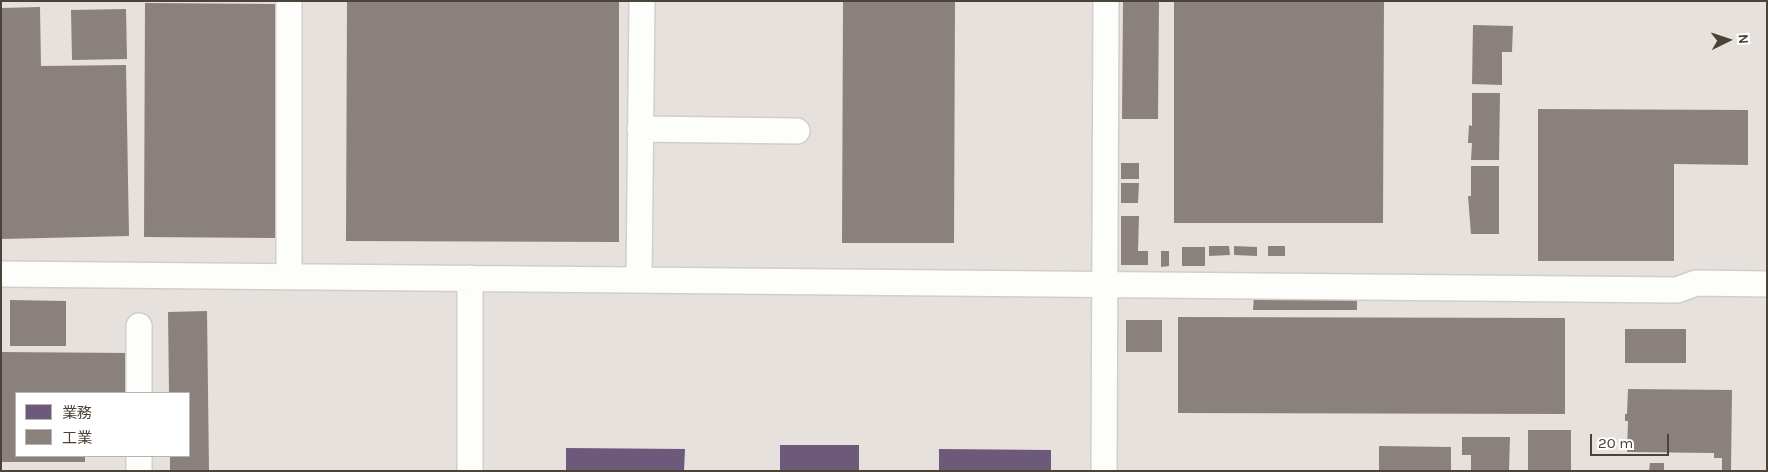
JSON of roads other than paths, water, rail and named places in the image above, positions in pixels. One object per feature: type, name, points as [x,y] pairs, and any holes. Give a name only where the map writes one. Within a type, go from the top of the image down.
[{"type":"lane","points":[[289,1],[289,276]]},
{"type":"lane","points":[[639,280],[642,1]]},
{"type":"lane","points":[[1104,471],[1106,1]]},
{"type":"lane","points":[[640,129],[797,130]]},
{"type":"lane","points":[[1,274],[1677,290],[1696,283],[1767,284]]},
{"type":"lane","points":[[470,278],[470,471]]},
{"type":"lane","points":[[139,326],[139,392]]},
{"type":"lane","points":[[139,457],[139,471]]}]
